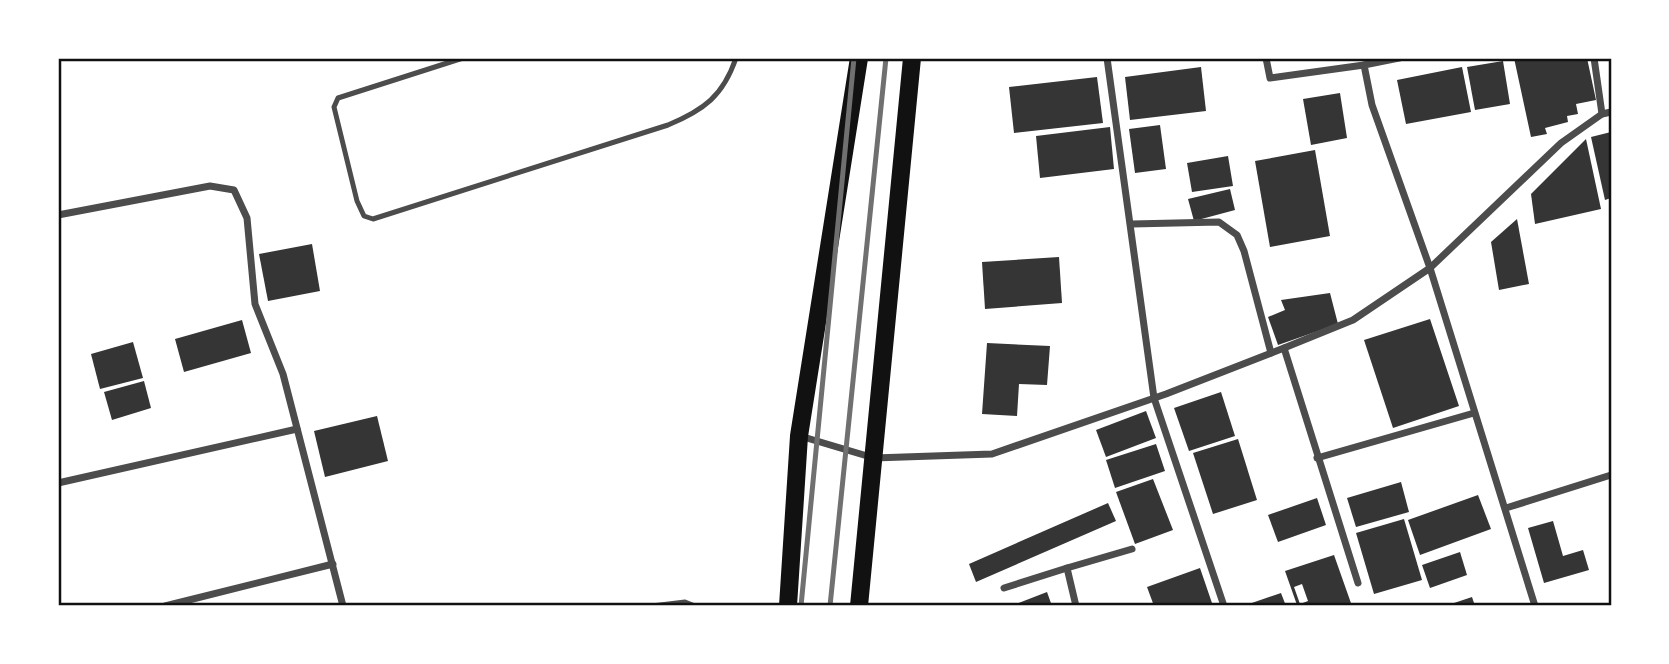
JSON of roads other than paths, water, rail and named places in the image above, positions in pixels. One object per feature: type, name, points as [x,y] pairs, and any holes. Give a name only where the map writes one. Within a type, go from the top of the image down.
[{"type":"main road","points":[[788,606],[799,436],[859,58]]},
{"type":"main road","points":[[859,606],[912,58]]},
{"type":"street","points":[[1107,58],[1154,398],[1224,606]]},
{"type":"street","points":[[1266,58],[1270,78],[1398,58]]},
{"type":"street","points":[[1594,58],[1602,114]]},
{"type":"street","points":[[1364,65],[1372,105],[1430,268],[1535,606]]},
{"type":"street","points":[[799,436],[874,458],[992,454],[1154,398],[1284,348],[1353,320],[1430,268],[1561,143],[1602,114],[1611,112]]},
{"type":"street","points":[[58,215],[211,186],[234,190],[247,218],[256,304],[283,373],[344,606]]},
{"type":"street","points":[[1132,224],[1219,222],[1230,227],[1244,251],[1271,353]]},
{"type":"street","points":[[1284,348],[1358,583]]},
{"type":"street","points":[[1317,458],[1474,413]]},
{"type":"street","points":[[58,483],[297,429]]},
{"type":"street","points":[[1506,508],[1611,475]]},
{"type":"street","points":[[1004,588],[1132,549]]},
{"type":"street","points":[[165,606],[333,564]]},
{"type":"street","points":[[1067,568],[1076,606]]},
{"type":"lane","points":[[463,58],[338,99],[334,107],[364,216],[373,219],[668,125],[699,112],[719,93],[736,58]]},
{"type":"lane","points":[[652,606],[685,602],[695,606]]},
{"type":"railway","points":[[801,606],[854,58]]},
{"type":"railway","points":[[830,606],[886,58]]}]
